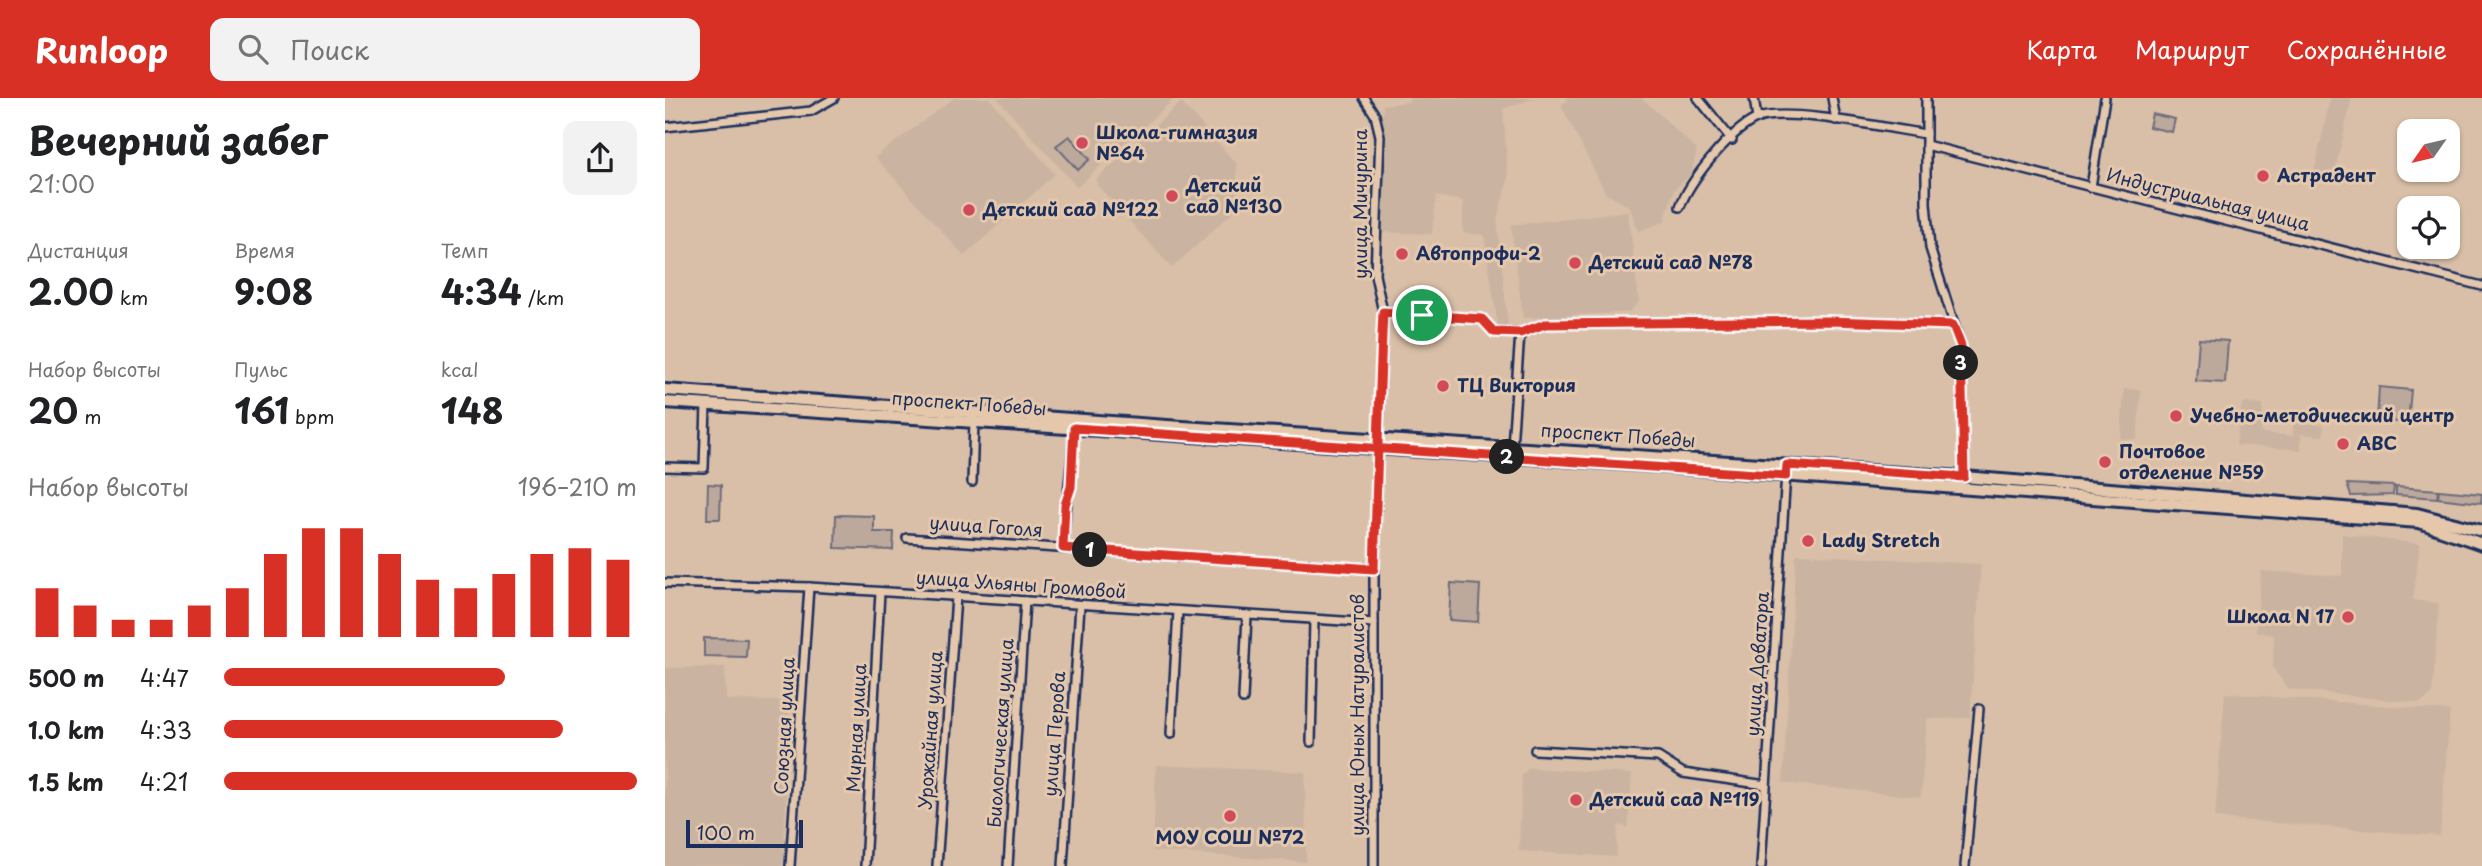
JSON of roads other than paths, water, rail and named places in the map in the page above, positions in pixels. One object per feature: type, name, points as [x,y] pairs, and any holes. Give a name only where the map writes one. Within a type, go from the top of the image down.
[{"type":"main road","name":"проспект Победы","points":[[665,390],[1786,471],[1964,477],[2421,514],[2482,531]]},
{"type":"main road","name":"проспект Победы","points":[[665,402],[1074,428],[1378,443],[1512,446],[2419,522],[2482,544]]},
{"type":"street","points":[[665,127],[811,111],[834,98]]},
{"type":"street","points":[[1697,98],[1732,140]]},
{"type":"street","points":[[1754,98],[1757,118]]},
{"type":"street","points":[[1832,98],[1836,120]]},
{"type":"street","points":[[1926,98],[1930,248],[1961,346],[1964,477]]},
{"type":"street","points":[[2091,187],[2105,98]]},
{"type":"street","name":"улица Мичурина","points":[[1369,100],[1380,136],[1375,275],[1383,312],[1378,443]]},
{"type":"street","points":[[1679,207],[1686,191],[1702,170],[1757,118],[1774,116],[1836,120],[1926,134]]},
{"type":"street","name":"Индустриальная улица","points":[[1926,145],[2482,286]]},
{"type":"street","points":[[1383,312],[1482,319],[1494,332],[1520,333],[1545,324],[1829,321],[1953,325]]},
{"type":"street","points":[[1512,446],[1520,333]]},
{"type":"street","points":[[665,467],[704,468],[706,404]]},
{"type":"street","points":[[972,482],[974,422]]},
{"type":"street","name":"улица Гоголя","points":[[1063,548],[1065,505],[1071,487],[1074,428]]},
{"type":"street","name":"улица Юных Натуралистов","points":[[1374,866],[1374,569],[1378,443]]},
{"type":"street","name":"улица Доватора","points":[[1761,866],[1786,471]]},
{"type":"street","name":"улица Гоголя","points":[[907,538],[1374,569]]},
{"type":"street","name":"улица Ульяны Громовой","points":[[665,583],[809,587],[1374,624]]},
{"type":"street","name":"Союзная улица","points":[[790,866],[809,587]]},
{"type":"street","name":"Мирная улица","points":[[865,866],[880,592]]},
{"type":"street","name":"Урожайная улица","points":[[937,866],[956,597]]},
{"type":"street","name":"Биологическая улица","points":[[1008,866],[1025,601]]},
{"type":"street","name":"улица Перова","points":[[1063,866],[1080,605]]},
{"type":"street","points":[[1171,734],[1178,611]]},
{"type":"street","points":[[1243,699],[1247,615]]},
{"type":"street","points":[[1311,742],[1314,621]]},
{"type":"street","points":[[1965,866],[1979,709]]},
{"type":"street","points":[[1535,750],[1658,757],[1683,773],[1766,785]]},
{"type":"place","name":"Школа-гимназия №64","points":[[1082,143]]},
{"type":"place","name":"Астрадент","points":[[2263,176]]},
{"type":"place","name":"Детский сад №130","points":[[1172,196]]},
{"type":"place","name":"Детский сад №122","points":[[969,210]]},
{"type":"place","name":"Автопрофи-2","points":[[1402,254]]},
{"type":"place","name":"Детский сад №78","points":[[1575,263]]},
{"type":"place","name":"ТЦ Виктория","points":[[1443,386]]},
{"type":"place","name":"Учебно-методический центр","points":[[2176,416]]},
{"type":"place","name":"АВС","points":[[2343,444]]},
{"type":"place","name":"Почтовое отделение №59","points":[[2105,462]]},
{"type":"place","name":"Lady Stretch","points":[[1808,541]]},
{"type":"place","name":"Школа N 17","points":[[2348,617]]},
{"type":"place","name":"Детский сад №119","points":[[1576,800]]},
{"type":"place","name":"МОУ СОШ №72","points":[[1230,816]]}]
